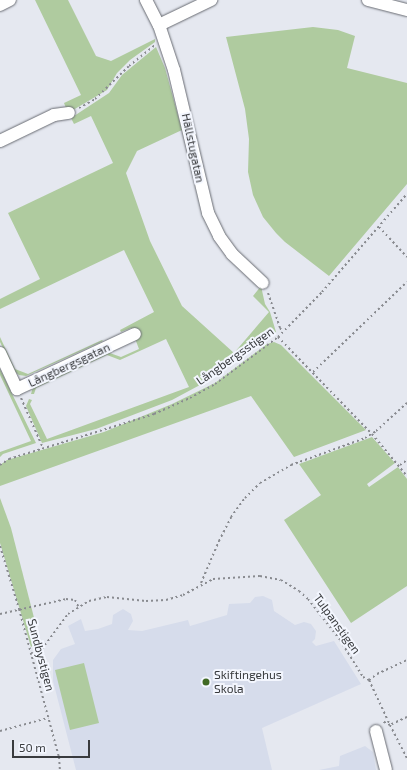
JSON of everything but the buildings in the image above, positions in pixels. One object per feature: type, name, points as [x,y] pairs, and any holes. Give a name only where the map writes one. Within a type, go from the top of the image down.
[{"type":"street","points":[[0,5],[10,0]]},
{"type":"street","name":"Hällstugatan","points":[[146,0],[159,25],[184,109],[208,213],[219,236],[232,254],[263,283]]},
{"type":"street","points":[[159,25],[211,0]]},
{"type":"street","points":[[368,0],[407,10]]},
{"type":"street","points":[[0,140],[54,115],[69,113]]},
{"type":"street","name":"Långbergsgatan","points":[[0,353],[17,389],[135,334]]},
{"type":"street","points":[[376,731],[386,770]]},
{"type":"path","points":[[69,113],[95,99],[140,56],[156,45],[164,42]]},
{"type":"path","name":"Långbergsstigen","points":[[0,465],[9,459],[128,423],[174,406],[215,384],[278,337],[322,292],[407,194]]},
{"type":"path","points":[[379,227],[407,257]]},
{"type":"path","points":[[313,372],[407,282]]},
{"type":"path","points":[[263,283],[267,289],[280,328],[283,332]]},
{"type":"path","points":[[278,337],[372,434],[407,476]]},
{"type":"path","points":[[17,389],[43,448]]},
{"type":"path","points":[[200,584],[231,517],[245,498],[260,483],[291,465],[351,444],[372,434],[407,403]]},
{"type":"path","points":[[400,466],[407,460]]},
{"type":"path","name":"Sundbystigen","points":[[0,546],[19,609],[59,757],[60,770]]},
{"type":"path","name":"Tulpanstigen","points":[[31,654],[42,649],[62,621],[78,606],[89,601],[107,597],[146,601],[166,600],[183,595],[200,584],[221,577],[247,576],[271,578],[291,585],[299,591],[316,608],[340,640],[363,677],[369,680]]},
{"type":"path","points":[[0,614],[66,599],[74,600],[78,606]]},
{"type":"path","points":[[407,660],[376,674],[369,680],[369,684],[407,759]]},
{"type":"path","points":[[390,725],[407,717]]},
{"type":"path","points":[[0,731],[48,718]]},
{"type":"path","points":[[376,731],[378,719],[390,725]]},
{"type":"shaded area","name":"Skiftingehus Skola","points":[[263,596],[272,600],[274,611],[295,625],[304,622],[311,624],[316,631],[315,639],[312,642],[316,646],[334,641],[361,684],[262,728],[272,770],[76,770],[53,681],[53,660],[61,649],[75,644],[68,626],[81,619],[85,631],[98,629],[112,624],[113,615],[123,609],[131,614],[133,621],[128,630],[142,631],[188,620],[190,626],[227,615],[229,604],[250,603],[255,597]]},
{"type":"shaded area","points":[[365,746],[373,752],[376,770],[319,770],[339,766],[340,756]]},
{"type":"green space","points":[[35,0],[68,0],[96,56],[111,61],[155,39],[155,42],[130,60],[117,73],[107,90],[68,113],[64,103],[81,95]]},
{"type":"green space","points":[[313,27],[338,30],[355,36],[347,68],[407,83],[407,184],[329,276],[285,242],[276,233],[263,217],[253,195],[248,172],[249,139],[245,109],[226,37]]},
{"type":"green space","points":[[156,47],[165,68],[182,130],[137,151],[126,173],[150,241],[182,306],[234,353],[269,312],[253,296],[261,286],[265,304],[270,312],[276,332],[213,378],[172,400],[96,429],[42,443],[26,406],[29,399],[32,400],[30,404],[47,439],[189,387],[166,339],[120,360],[107,355],[36,388],[34,394],[31,394],[33,387],[107,352],[121,357],[139,349],[131,328],[121,332],[120,330],[154,312],[124,250],[0,309],[0,299],[40,279],[8,213],[113,163],[91,116],[74,124],[71,118],[109,93],[122,75]]},
{"type":"green space","points":[[0,337],[15,369],[28,374],[102,340],[103,341],[26,376],[19,375],[14,371],[0,342]]},
{"type":"green space","points":[[274,342],[281,345],[366,430],[294,457],[251,396],[0,486],[0,465],[7,460],[104,432],[172,404],[215,383],[267,344]]},
{"type":"green space","points":[[0,369],[36,443],[3,454],[0,457],[0,452],[31,441],[0,375]]},
{"type":"green space","points":[[372,437],[395,463],[367,484],[369,487],[398,467],[407,479],[407,586],[351,623],[284,520],[321,495],[299,464]]},
{"type":"green space","points":[[0,498],[11,528],[40,641],[31,647],[0,543]]},
{"type":"green space","points":[[84,663],[99,723],[70,730],[55,670]]},
{"type":"place","name":"Skiftingehus Skola","points":[[206,682]]}]
